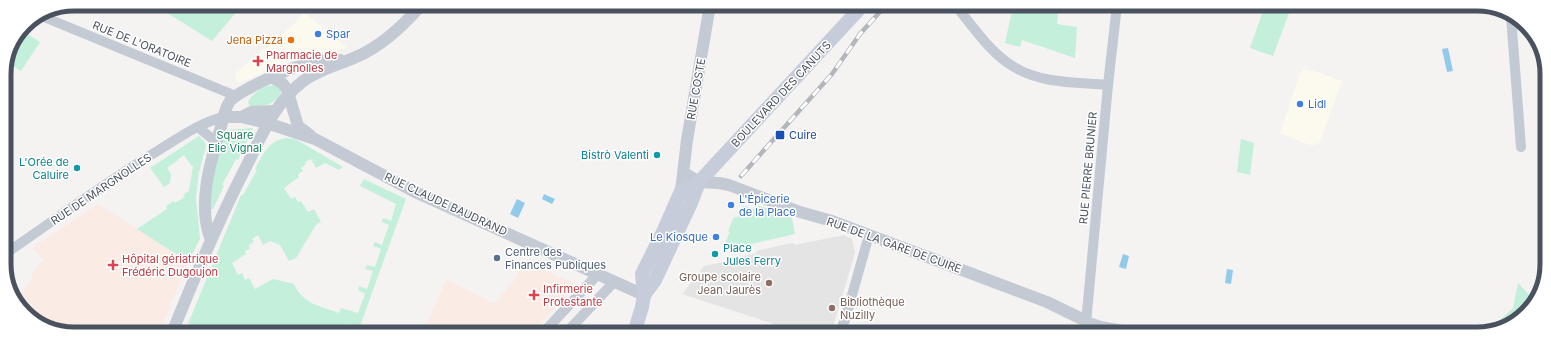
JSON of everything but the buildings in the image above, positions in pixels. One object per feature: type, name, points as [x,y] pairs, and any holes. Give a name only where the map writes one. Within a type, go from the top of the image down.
[{"type":"main road","name":"BOULEVARD DES CANUTS","points":[[698,182],[857,11]]},
{"type":"main road","points":[[681,191],[698,182]]},
{"type":"main road","name":"RUE COSTE","points":[[644,295],[655,280],[691,203],[698,182]]},
{"type":"main road","name":"RUE COSTE","points":[[636,327],[644,295],[642,274],[681,191]]},
{"type":"street","points":[[175,327],[230,198],[267,123],[275,111],[302,82],[370,50],[402,25],[415,11]]},
{"type":"street","name":"RUE COSTE","points":[[681,191],[687,140],[709,11]]},
{"type":"street","points":[[960,11],[997,53],[1014,68],[1045,79],[1108,85]]},
{"type":"street","name":"RUE PIERRE BRUNIER","points":[[1086,327],[1116,11]]},
{"type":"street","name":"RUE DE L'ORATOIRE","points":[[46,18],[236,96]]},
{"type":"street","points":[[1511,22],[1521,147]]},
{"type":"street","points":[[211,240],[208,229],[205,190],[216,142],[230,102],[236,96],[272,77],[292,69],[318,62],[347,60]]},
{"type":"street","points":[[272,77],[282,83],[290,94]]},
{"type":"street","name":"RUE CLAUDE BAUDRAND","points":[[290,94],[298,126],[315,139],[415,192],[644,295]]},
{"type":"street","name":"RUE DE MARGNOLLES","points":[[241,117],[251,112],[275,111]]},
{"type":"street","name":"RUE DE MARGNOLLES","points":[[11,250],[128,170],[213,119],[224,117],[241,117],[267,123]]},
{"type":"street","name":"RUE CLAUDE BAUDRAND","points":[[267,123],[315,139]]},
{"type":"street","points":[[198,127],[216,142]]},
{"type":"street","points":[[684,173],[698,182]]},
{"type":"street","name":"RUE DE LA GARE DE CUIRE","points":[[698,182],[729,185],[800,212],[832,221],[1047,302],[1086,321]]},
{"type":"street","points":[[842,327],[869,236]]},
{"type":"street","points":[[549,327],[598,274]]},
{"type":"street","points":[[572,327],[614,282]]},
{"type":"street","points":[[1086,321],[1106,327]]},
{"type":"shaded area","points":[[304,12],[347,48],[289,61],[241,82],[236,81],[236,73],[294,24]]},
{"type":"shaded area","points":[[1302,68],[1342,81],[1320,142],[1316,145],[1310,145],[1280,133]]},
{"type":"shaded area","name":"Hôpital gériatrique Frédéric Dugoujon","points":[[98,204],[188,262],[161,327],[62,326],[54,324],[36,314],[19,294],[29,284],[35,269],[44,260],[32,248]]},
{"type":"shaded area","name":"Groupe scolaire Jean Jaurès","points":[[844,235],[852,239],[855,253],[833,327],[783,327],[682,294],[704,266],[757,253],[756,251],[791,243],[794,243],[795,245]]},
{"type":"shaded area","name":"Infirmerie Protestante","points":[[524,260],[573,283],[574,288],[537,327],[426,327],[446,280],[494,303],[515,280]]},
{"type":"shaded area","points":[[348,324],[365,327],[347,327]]},
{"type":"green space","points":[[164,11],[237,11],[212,41]]},
{"type":"green space","points":[[1012,11],[1058,11],[1057,24],[1077,27],[1075,58],[1022,40],[1020,47],[1005,43]]},
{"type":"green space","points":[[1263,11],[1283,11],[1289,13],[1273,56],[1250,48]]},
{"type":"green space","points":[[27,33],[40,42],[21,71],[12,65],[18,47]]},
{"type":"green space","points":[[273,85],[281,89],[280,95],[274,101],[264,106],[250,107],[248,102],[255,93],[262,88]]},
{"type":"green space","name":"Square Elie Vignal","points":[[253,128],[238,160],[236,159],[222,185],[224,186],[213,209],[210,210],[214,169],[227,130]]},
{"type":"green space","points":[[199,136],[204,141],[206,146],[199,172],[196,197],[200,239],[188,262],[137,229],[167,209],[166,206],[185,197],[183,195],[189,191],[193,166],[184,155],[178,159],[167,168],[171,174],[170,183],[164,187],[150,168]]},
{"type":"green space","points":[[281,139],[295,139],[343,167],[339,170],[325,163],[316,168],[311,159],[305,162],[306,164],[301,168],[303,171],[298,174],[299,177],[284,188],[291,199],[295,197],[298,202],[301,201],[308,212],[314,209],[321,222],[316,225],[296,258],[289,261],[280,245],[270,241],[263,245],[258,235],[252,239],[254,242],[249,245],[250,249],[245,251],[246,254],[232,263],[238,275],[242,273],[245,280],[249,278],[255,289],[273,279],[294,284],[302,296],[319,306],[339,313],[341,308],[358,313],[365,294],[358,290],[359,286],[367,289],[373,271],[365,269],[367,265],[375,267],[381,249],[373,246],[375,242],[382,245],[389,225],[382,222],[383,218],[391,221],[396,204],[360,186],[364,179],[406,199],[360,326],[348,324],[347,327],[195,327],[188,324],[241,195],[243,195],[257,170],[255,169],[267,149]]},
{"type":"green space","points":[[1241,139],[1254,143],[1250,175],[1237,172]]},
{"type":"green space","points":[[755,204],[792,218],[795,234],[725,250],[724,245],[730,232],[728,231],[734,217],[737,218],[743,205],[754,209]]},
{"type":"green space","points":[[1518,283],[1531,297],[1512,316],[1496,324],[1513,308]]},
{"type":"water","points":[[1448,48],[1453,71],[1447,72],[1442,49]]},
{"type":"water","points":[[544,194],[555,199],[552,204],[542,199]]},
{"type":"water","points":[[517,199],[525,203],[518,218],[510,214]]},
{"type":"water","points":[[1123,254],[1129,256],[1126,269],[1119,267]]},
{"type":"water","points":[[1227,269],[1233,270],[1231,284],[1225,283]]},
{"type":"railway","points":[[741,176],[832,74],[860,34],[881,11]]},
{"type":"place","name":"Spar","points":[[318,34]]},
{"type":"place","name":"Jena Pizza","points":[[291,40]]},
{"type":"place","name":"Pharmacie de Margnolles","points":[[258,61]]},
{"type":"place","name":"Lidl","points":[[1300,104]]},
{"type":"place","name":"Cuire","points":[[780,135]]},
{"type":"place","name":"Bistrò Valenti","points":[[657,155]]},
{"type":"place","name":"L'Orée de Caluire","points":[[77,168]]},
{"type":"place","name":"L'Épicerie de la Place","points":[[731,205]]},
{"type":"place","name":"Le Kiosque","points":[[716,237]]},
{"type":"place","name":"Place Jules Ferry","points":[[715,254]]},
{"type":"place","name":"Centre des Finances Publiques","points":[[497,258]]},
{"type":"place","name":"Hôpital gériatrique Frédéric Dugoujon","points":[[113,265]]},
{"type":"place","name":"Groupe scolaire Jean Jaurès","points":[[769,283]]},
{"type":"place","name":"Infirmerie Protestante","points":[[534,295]]},
{"type":"place","name":"Bibliothèque Nuzilly","points":[[832,308]]}]
